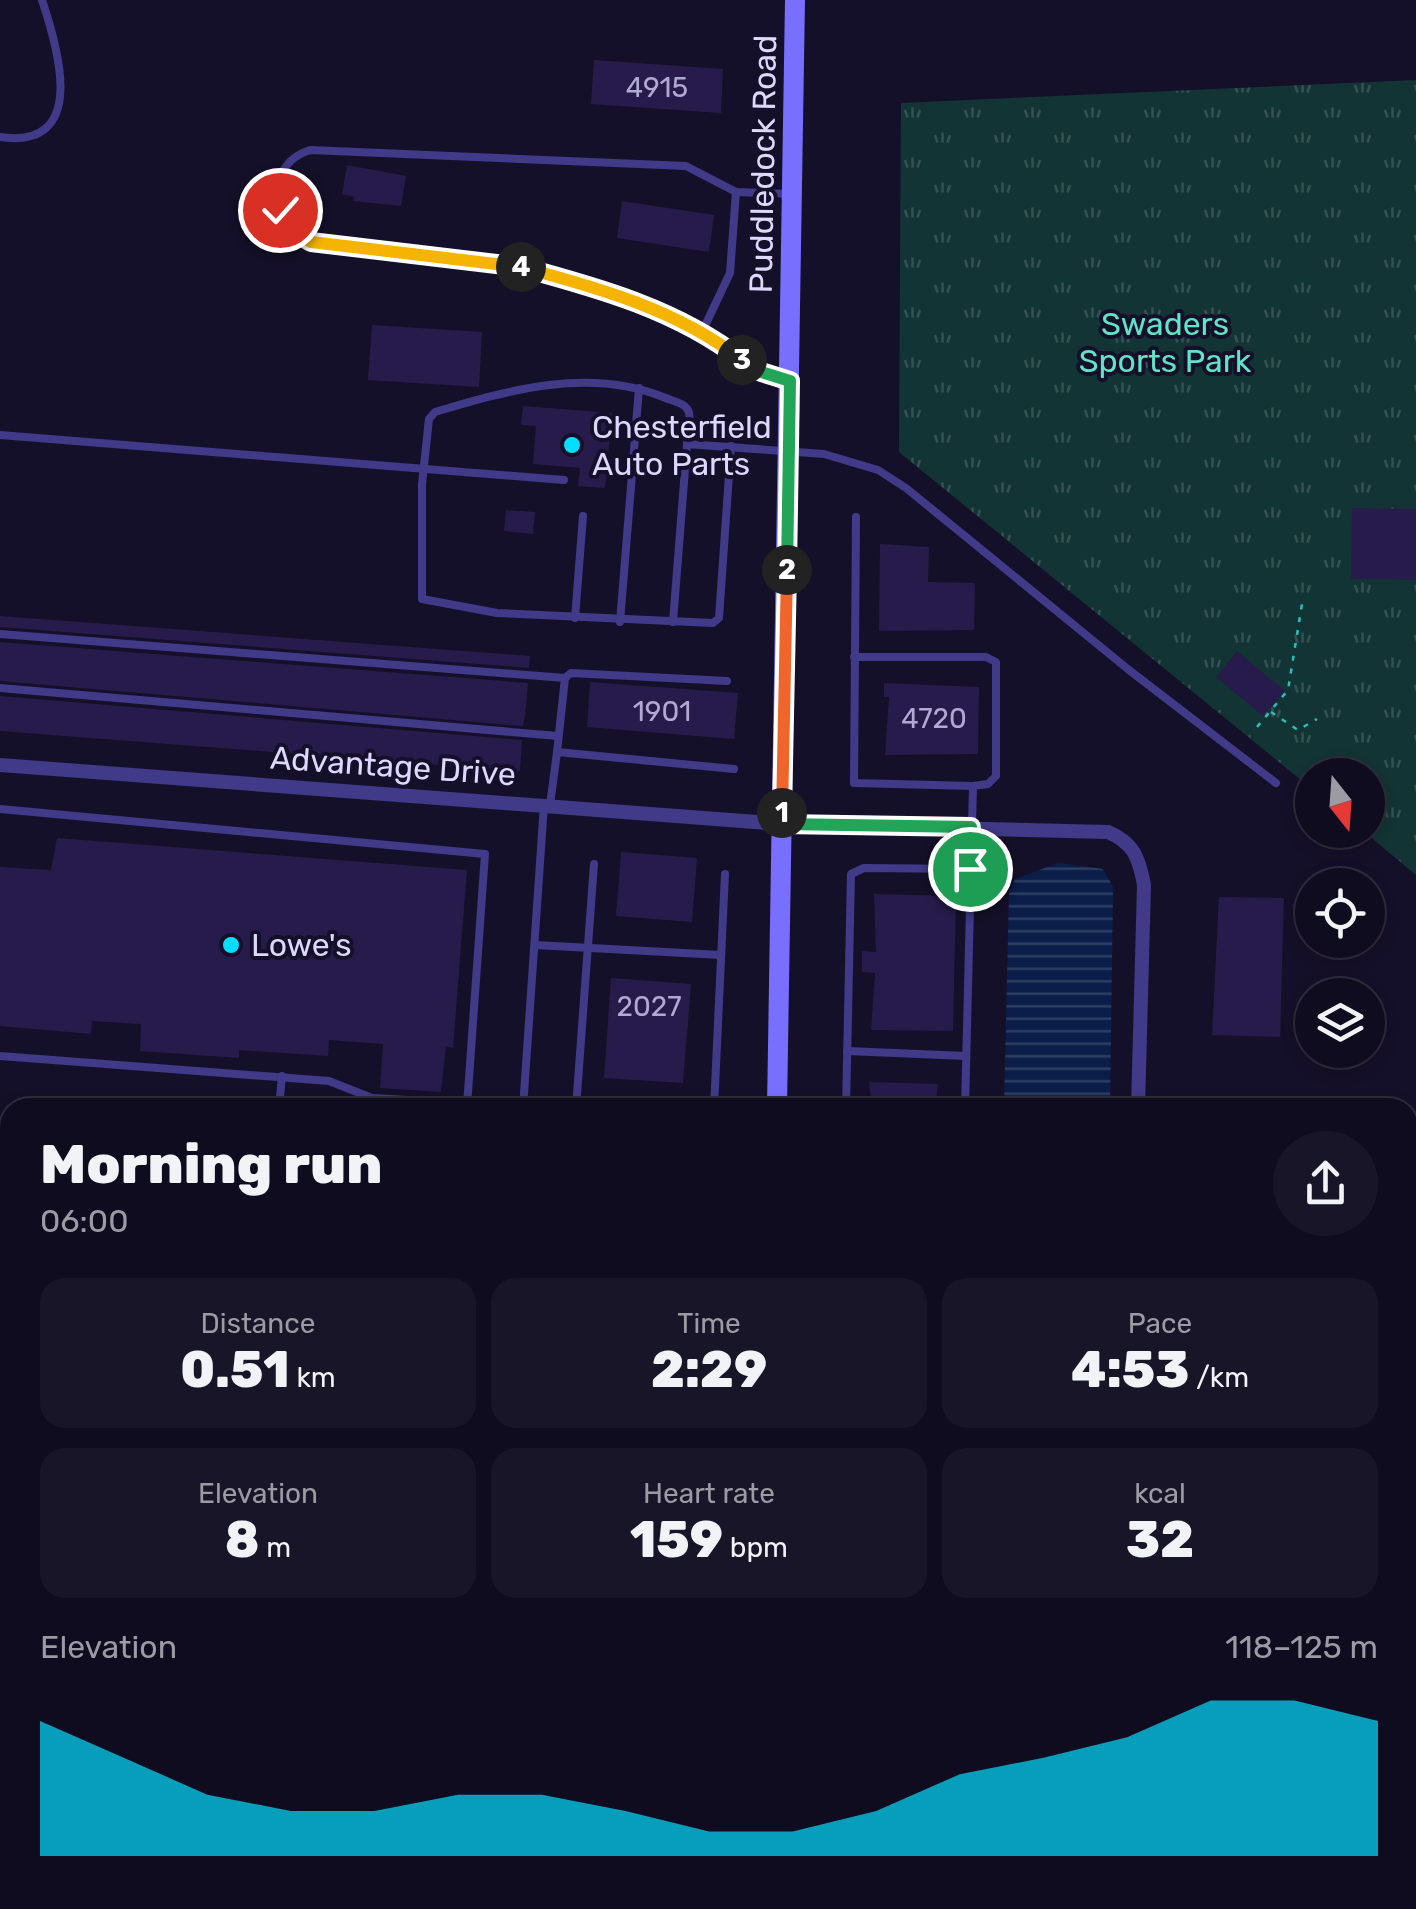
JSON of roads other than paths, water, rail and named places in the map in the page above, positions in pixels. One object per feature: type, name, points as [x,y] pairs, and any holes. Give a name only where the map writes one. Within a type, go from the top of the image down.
[{"type":"main road","name":"Puddledock Road","points":[[777,1098],[794,0]]},
{"type":"street","name":"Advantage Drive","points":[[0,765],[782,824],[1108,832],[1126,840],[1138,856],[1144,885],[1138,1098]]},
{"type":"lane","points":[[0,137],[22,138],[49,126],[60,110],[60,62],[42,0]]},
{"type":"lane","points":[[790,381],[755,370],[703,330],[576,280],[523,267],[311,242],[284,226],[279,175],[291,157],[310,150],[686,166],[736,192],[794,194]]},
{"type":"lane","points":[[703,330],[730,273],[736,192]]},
{"type":"lane","points":[[673,622],[690,413],[685,406],[640,388],[599,379],[498,393],[434,412],[429,419],[424,470],[422,600],[497,613],[620,622],[713,623],[719,618],[731,446]]},
{"type":"lane","points":[[620,622],[640,388]]},
{"type":"lane","points":[[0,435],[564,480]]},
{"type":"lane","points":[[687,444],[789,449],[846,458],[906,488],[1129,670],[1276,783]]},
{"type":"lane","points":[[574,618],[583,516]]},
{"type":"lane","points":[[854,657],[993,658],[996,776],[988,784],[973,786],[854,783],[854,657],[856,517]]},
{"type":"lane","points":[[0,634],[565,678],[586,671],[727,681]]},
{"type":"lane","points":[[524,1098],[547,805],[565,678]]},
{"type":"lane","points":[[0,688],[558,736]]},
{"type":"lane","points":[[556,752],[734,769]]},
{"type":"lane","points":[[965,1098],[973,786]]},
{"type":"lane","points":[[0,809],[485,854],[467,1098]]},
{"type":"lane","points":[[577,1098],[594,864]]},
{"type":"lane","points":[[846,1098],[852,874],[864,868],[970,869]]},
{"type":"lane","points":[[714,1098],[725,874]]},
{"type":"lane","points":[[535,945],[721,955]]},
{"type":"lane","points":[[847,1051],[966,1056]]},
{"type":"lane","points":[[0,1056],[329,1081],[372,1098]]},
{"type":"lane","points":[[281,1098],[282,1076]]},
{"type":"water","points":[[1058,863],[1103,869],[1113,887],[1110,1098],[1004,1098],[1009,892],[1015,879]]},
{"type":"place","name":"Chesterfield Auto Parts","points":[[572,445]]},
{"type":"place","name":"Lowe's","points":[[231,945]]},
{"type":"park label","name":"Swaders Sports Park","points":[[1165,342]]}]
